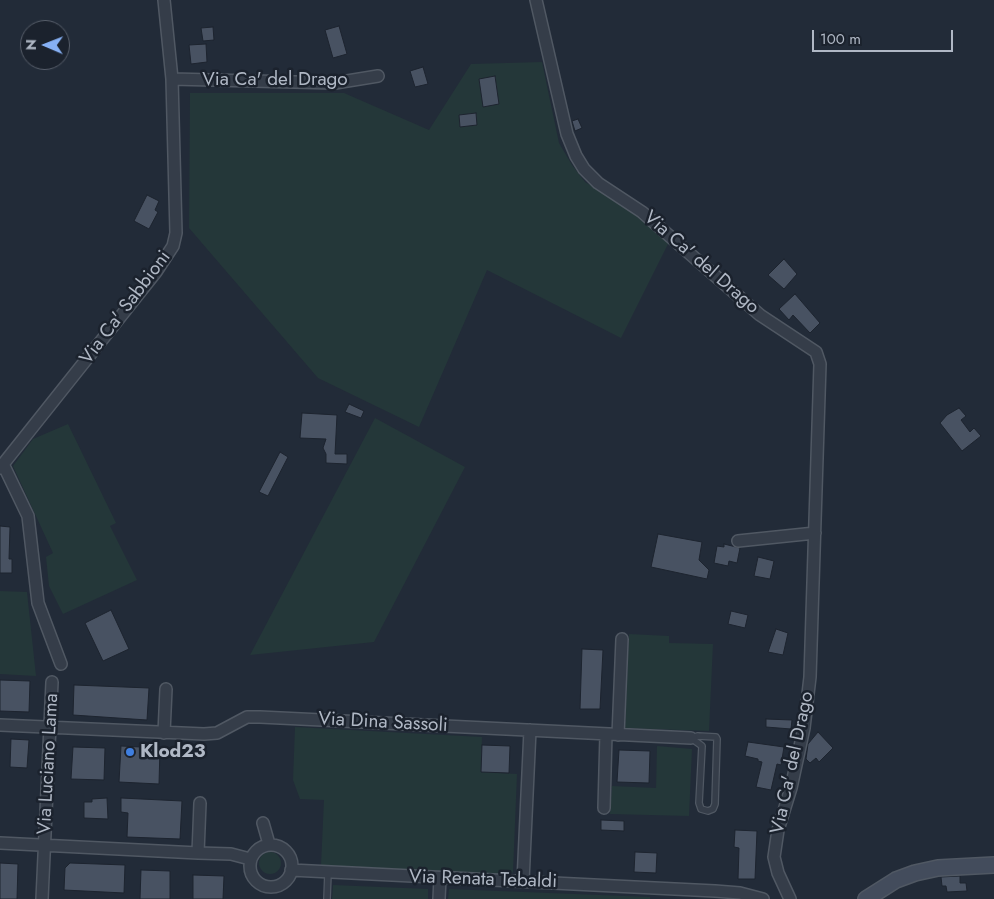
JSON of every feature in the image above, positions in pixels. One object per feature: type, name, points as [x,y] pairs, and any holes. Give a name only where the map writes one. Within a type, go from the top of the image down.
[{"type":"street","name":"Via Ca' Sabbioni","points":[[2,466],[156,272],[173,246],[176,233],[172,79],[164,0]]},
{"type":"street","name":"Via Ca' del Drago","points":[[536,0],[567,134],[576,156],[584,169],[598,183],[642,212],[760,314],[816,352],[820,364],[810,678],[804,728],[791,788],[778,830],[774,857],[778,873],[790,899]]},
{"type":"street","name":"Via Ca' del Drago","points":[[172,79],[335,83],[378,76]]},
{"type":"street","points":[[2,466],[28,516],[38,603],[61,664]]},
{"type":"street","points":[[738,541],[815,533]]},
{"type":"street","points":[[604,808],[622,639]]},
{"type":"street","name":"Via Luciano Lama","points":[[42,899],[52,682]]},
{"type":"street","points":[[164,732],[166,689]]},
{"type":"street","name":"Via Dina Sassoli","points":[[0,725],[217,733],[247,717],[260,717],[691,738]]},
{"type":"street","points":[[523,881],[530,730]]},
{"type":"street","points":[[198,853],[200,803]]},
{"type":"street","points":[[263,823],[269,844]]},
{"type":"street","name":"Via Luciano Lama","points":[[0,843],[231,854],[250,859]]},
{"type":"street","points":[[269,844],[284,849],[292,862],[288,878],[281,884],[272,887],[264,886],[251,875],[250,859],[258,849],[269,844]]},
{"type":"street","points":[[866,899],[896,880],[915,873],[938,868],[994,865]]},
{"type":"street","name":"Via Renata Tebaldi","points":[[291,870],[523,881],[660,894],[740,893],[763,899]]},
{"type":"street","points":[[439,899],[440,878]]},
{"type":"street","points":[[272,887],[274,899]]},
{"type":"lane","name":"Via Dina Sassoli","points":[[712,736],[718,739],[715,804],[713,809],[708,811],[701,809],[699,803],[702,746],[691,738],[712,736]]},
{"type":"lane","points":[[327,899],[328,873]]},
{"type":"shaded area","points":[[542,62],[559,143],[572,165],[585,182],[638,214],[669,242],[621,338],[487,270],[419,427],[318,378],[189,228],[190,93],[344,93],[429,130],[471,64]]},
{"type":"shaded area","points":[[375,418],[465,467],[374,642],[250,655]]},
{"type":"shaded area","points":[[68,424],[116,523],[110,526],[137,580],[63,614],[49,586],[46,557],[53,553],[13,466],[33,439]]},
{"type":"shaded area","points":[[0,591],[27,592],[36,676],[0,674]]},
{"type":"shaded area","points":[[629,634],[669,636],[669,643],[713,644],[709,731],[625,728]]},
{"type":"shaded area","points":[[295,727],[482,737],[481,772],[517,774],[513,872],[510,875],[321,865],[324,800],[300,799],[293,780]]},
{"type":"shaded area","points":[[657,746],[692,749],[689,816],[610,814],[612,786],[656,788]]},
{"type":"shaded area","points":[[270,852],[278,855],[281,863],[278,871],[270,874],[262,871],[259,863],[262,855]]},
{"type":"shaded area","points":[[333,885],[428,889],[428,899],[332,899]]},
{"type":"shaded area","points":[[449,889],[650,897],[650,899],[448,899]]},
{"type":"building","points":[[339,26],[347,54],[333,58],[325,30]]},
{"type":"building","points":[[213,27],[214,40],[203,41],[201,28]]},
{"type":"building","points":[[206,44],[207,62],[191,64],[189,45]]},
{"type":"building","points":[[423,67],[428,84],[415,87],[410,71]]},
{"type":"building","points":[[495,76],[499,104],[483,107],[479,79]]},
{"type":"building","points":[[476,113],[477,125],[460,127],[459,115]]},
{"type":"building","points":[[578,119],[582,128],[575,131],[572,121]]},
{"type":"building","points":[[147,195],[159,201],[155,210],[158,212],[149,229],[134,221]]},
{"type":"building","points":[[784,259],[797,274],[784,289],[768,275]]},
{"type":"building","points":[[795,294],[820,323],[810,333],[793,315],[789,320],[779,309]]},
{"type":"building","points":[[349,404],[364,411],[361,418],[345,412]]},
{"type":"building","points":[[959,408],[966,416],[961,420],[970,432],[974,428],[981,436],[962,451],[940,423],[947,415]]},
{"type":"building","points":[[302,413],[337,415],[335,454],[347,454],[347,464],[326,463],[326,454],[323,448],[326,439],[300,438]]},
{"type":"building","points":[[280,452],[288,457],[268,496],[259,492]]},
{"type":"building","points":[[0,526],[10,527],[9,559],[12,559],[12,573],[0,573]]},
{"type":"building","points":[[658,534],[702,542],[699,560],[709,570],[707,579],[651,567]]},
{"type":"building","points":[[724,544],[740,548],[737,563],[729,561],[728,566],[714,563],[717,546],[724,547]]},
{"type":"building","points":[[758,557],[774,561],[770,579],[754,576]]},
{"type":"building","points":[[111,610],[129,649],[103,661],[85,623]]},
{"type":"building","points":[[731,611],[748,615],[745,628],[728,624]]},
{"type":"building","points":[[776,629],[788,633],[783,655],[768,652]]},
{"type":"building","points":[[582,649],[603,650],[600,709],[580,709]]},
{"type":"building","points":[[0,680],[30,681],[29,712],[0,711]]},
{"type":"building","points":[[74,685],[149,688],[147,720],[73,715]]},
{"type":"building","points":[[766,719],[792,720],[791,729],[766,727]]},
{"type":"building","points":[[818,732],[833,748],[819,762],[816,758],[810,763],[806,759],[808,744]]},
{"type":"building","points":[[11,739],[29,740],[27,768],[10,767]]},
{"type":"building","points":[[748,742],[784,747],[781,765],[777,764],[771,790],[756,787],[762,762],[745,756]]},
{"type":"building","points":[[482,745],[510,746],[509,773],[481,772]]},
{"type":"building","points":[[121,746],[160,748],[159,784],[119,782]]},
{"type":"building","points":[[73,747],[105,748],[104,780],[71,779]]},
{"type":"building","points":[[619,750],[650,751],[649,783],[617,782]]},
{"type":"building","points":[[107,798],[108,819],[84,818],[84,802],[92,802],[92,799]]},
{"type":"building","points":[[121,798],[182,801],[180,839],[127,837],[128,813],[121,812]]},
{"type":"building","points":[[601,820],[624,821],[624,831],[601,830]]},
{"type":"building","points":[[735,830],[757,831],[755,879],[738,879],[739,848],[734,847]]},
{"type":"building","points":[[635,852],[657,853],[656,873],[634,872]]},
{"type":"building","points":[[0,863],[18,864],[17,899],[0,899]]},
{"type":"building","points":[[70,863],[125,865],[124,893],[64,890],[65,868]]},
{"type":"building","points":[[141,870],[170,871],[170,899],[140,899]]},
{"type":"building","points":[[193,875],[224,876],[223,899],[193,899]]},
{"type":"building","points":[[960,876],[960,883],[966,883],[967,891],[947,892],[946,886],[942,886],[941,877]]},
{"type":"place","name":"Klod23","points":[[130,752]]}]
